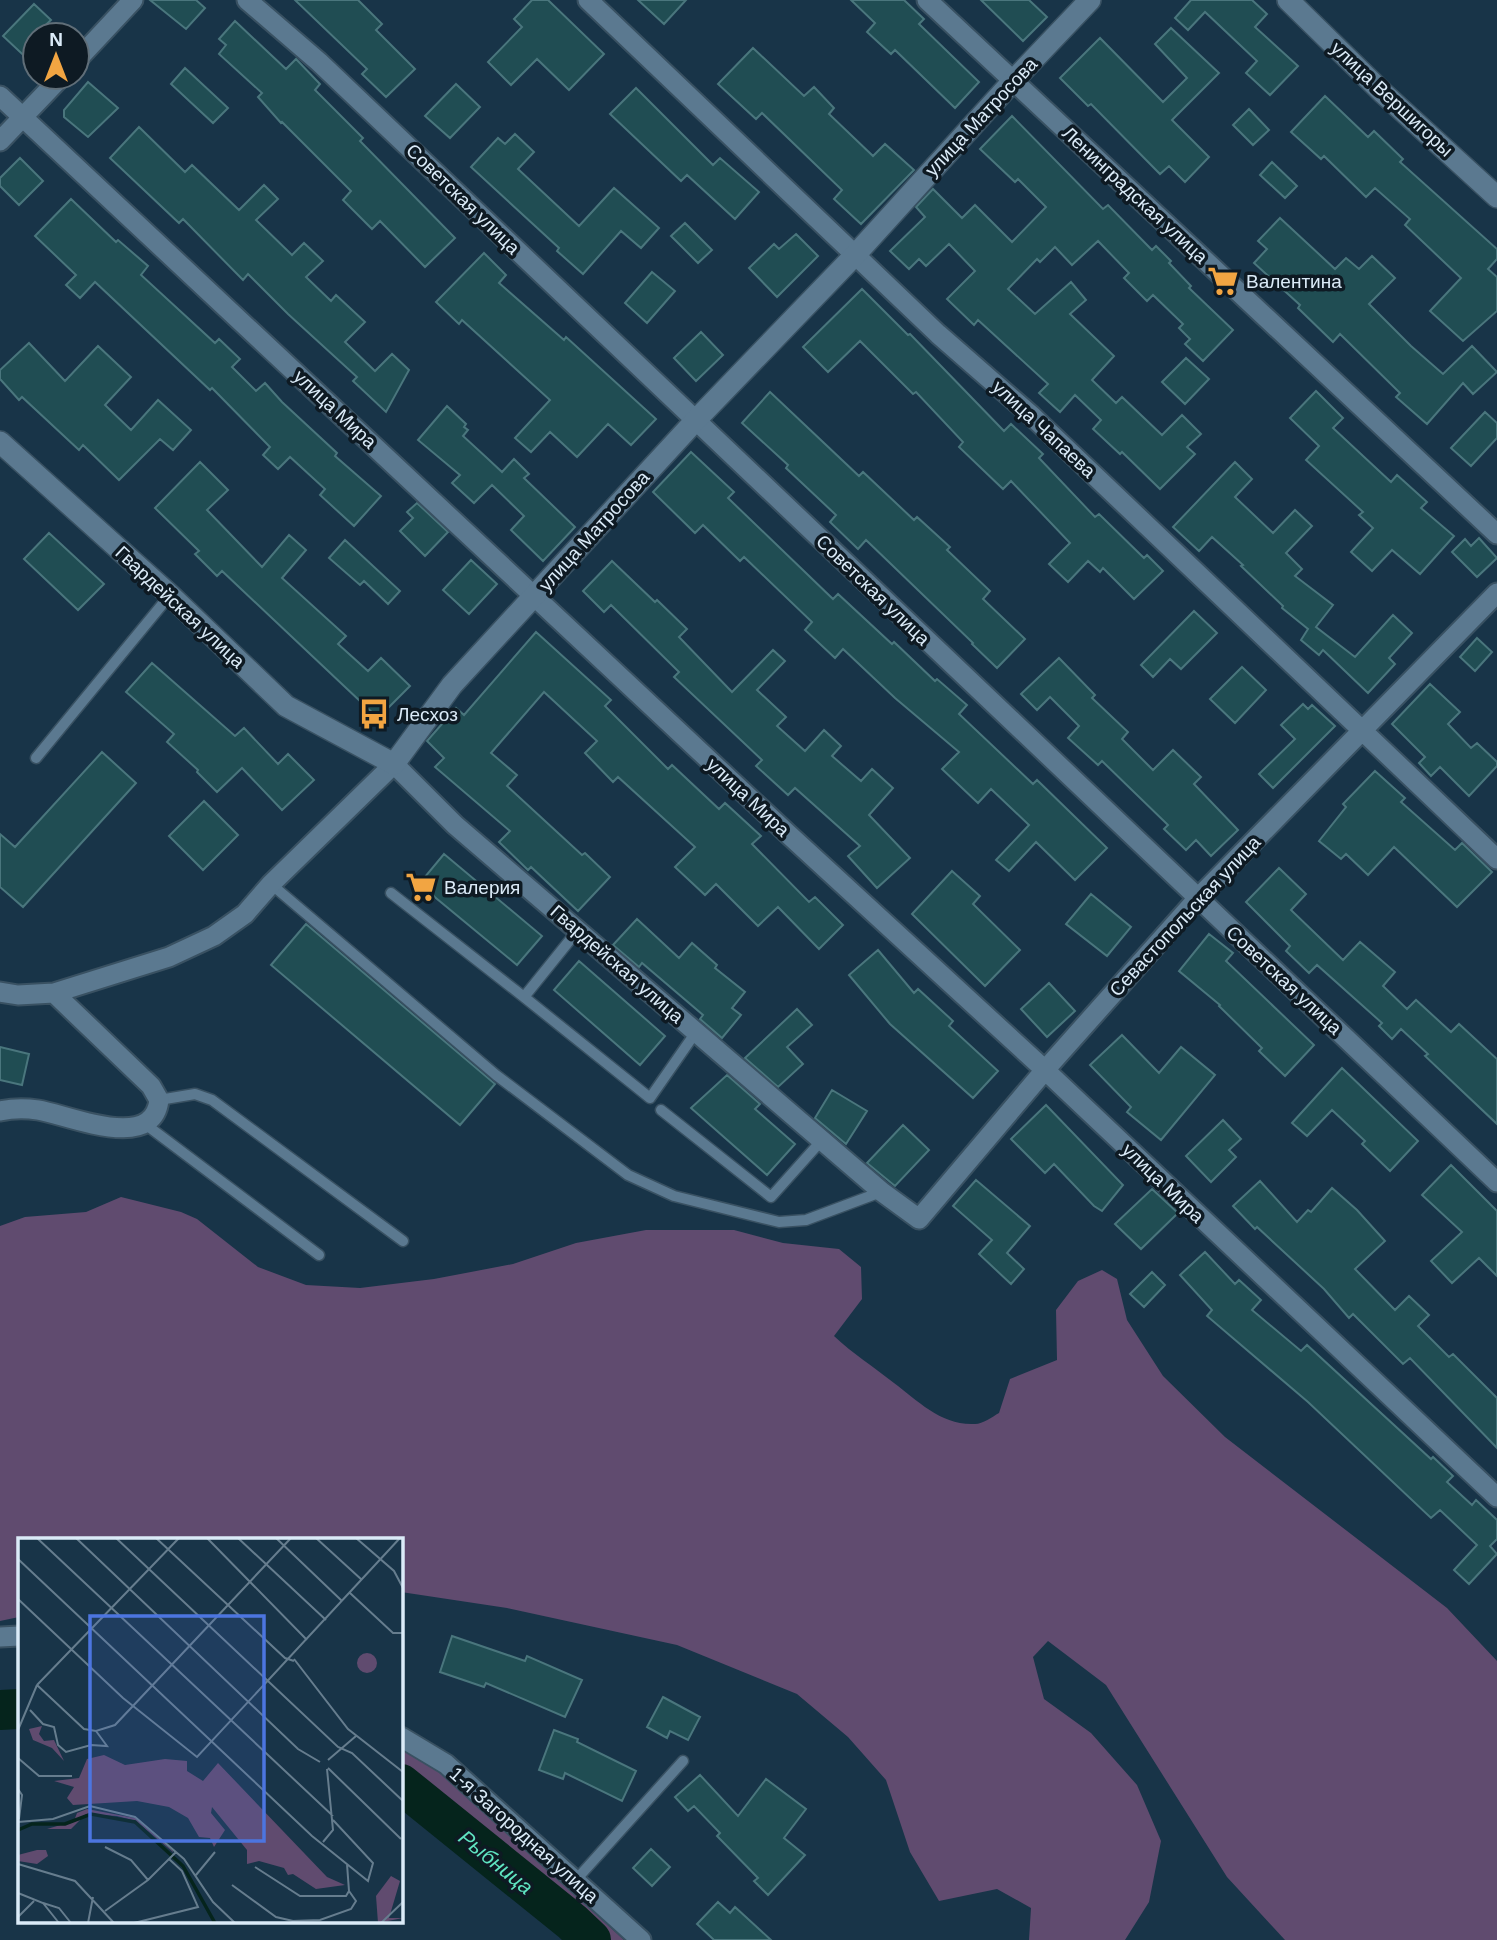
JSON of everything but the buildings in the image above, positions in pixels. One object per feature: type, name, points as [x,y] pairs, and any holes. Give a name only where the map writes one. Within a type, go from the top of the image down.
[{"type":"street","points":[[91,45],[133,0]]},
{"type":"street","name":"Советская улица","points":[[247,0],[319,62],[1497,1182]]},
{"type":"street","name":"улица Чапаева","points":[[588,0],[938,334],[1032,416],[1497,859]]},
{"type":"street","name":"Ленинградская улица","points":[[927,0],[1497,534]]},
{"type":"street","name":"улица Матросова","points":[[0,992],[18,995],[54,993],[169,957],[214,936],[245,914],[271,884],[394,764],[452,685],[695,421],[856,254],[1090,0]]},
{"type":"street","name":"улица Вершигоры","points":[[1288,0],[1383,93],[1497,197]]},
{"type":"street","points":[[0,141],[48,91]]},
{"type":"street","name":"улица Мира","points":[[0,96],[787,833],[1045,1070],[1497,1497]]},
{"type":"street","name":"Гвардейская улица","points":[[0,442],[170,595],[285,706],[394,764],[455,825],[881,1192]]},
{"type":"street","name":"Севастопольская улица","points":[[881,1192],[919,1219],[1045,1070],[1198,898],[1497,593]]},
{"type":"street","points":[[0,1111],[28,1108],[113,1127],[145,1124],[156,1113],[159,1100],[151,1086],[54,993]]},
{"type":"street","points":[[0,1637],[18,1636]]},
{"type":"street","name":"1-я Загородная улица","points":[[402,1738],[446,1764],[641,1940]]},
{"type":"lane","points":[[36,758],[170,595]]},
{"type":"lane","points":[[271,884],[496,1075],[628,1175],[674,1196],[779,1222],[806,1220],[881,1192]]},
{"type":"lane","points":[[391,893],[650,1098],[696,1032]]},
{"type":"lane","points":[[524,997],[578,930]]},
{"type":"lane","points":[[159,1100],[195,1094],[212,1100],[403,1241]]},
{"type":"lane","points":[[661,1110],[771,1197],[822,1140]]},
{"type":"lane","points":[[145,1124],[319,1255]]},
{"type":"lane","points":[[575,1881],[683,1761]]},
{"type":"shaded area","points":[[121,1197],[181,1212],[197,1219],[258,1267],[306,1285],[360,1288],[434,1279],[513,1264],[576,1243],[646,1230],[734,1230],[783,1243],[839,1249],[861,1267],[862,1299],[834,1336],[931,1411],[963,1424],[981,1423],[999,1413],[1010,1379],[1057,1360],[1056,1310],[1078,1281],[1102,1270],[1117,1279],[1127,1320],[1163,1376],[1225,1437],[1447,1608],[1497,1661],[1497,1940],[1285,1940],[1227,1877],[1106,1685],[1048,1641],[1033,1657],[1044,1699],[1091,1733],[1137,1785],[1161,1841],[1149,1902],[1125,1940],[1029,1940],[1031,1908],[997,1889],[939,1901],[910,1852],[886,1780],[848,1737],[797,1694],[677,1645],[507,1608],[402,1592],[402,1538],[18,1538],[18,1617],[0,1621],[0,1226],[25,1217],[86,1212]]},
{"type":"shaded area","points":[[402,1748],[441,1772],[624,1940],[610,1940],[586,1915],[402,1773]]},
{"type":"waterway","name":"Рыбница","points":[[0,1710],[18,1709]]},
{"type":"waterway","name":"Рыбница","points":[[402,1785],[591,1940]]},
{"type":"place","name":"Валентина","points":[[1223,281]]},
{"type":"place","name":"Лесхоз","points":[[374,714]]},
{"type":"place","name":"Валерия","points":[[421,887]]}]
